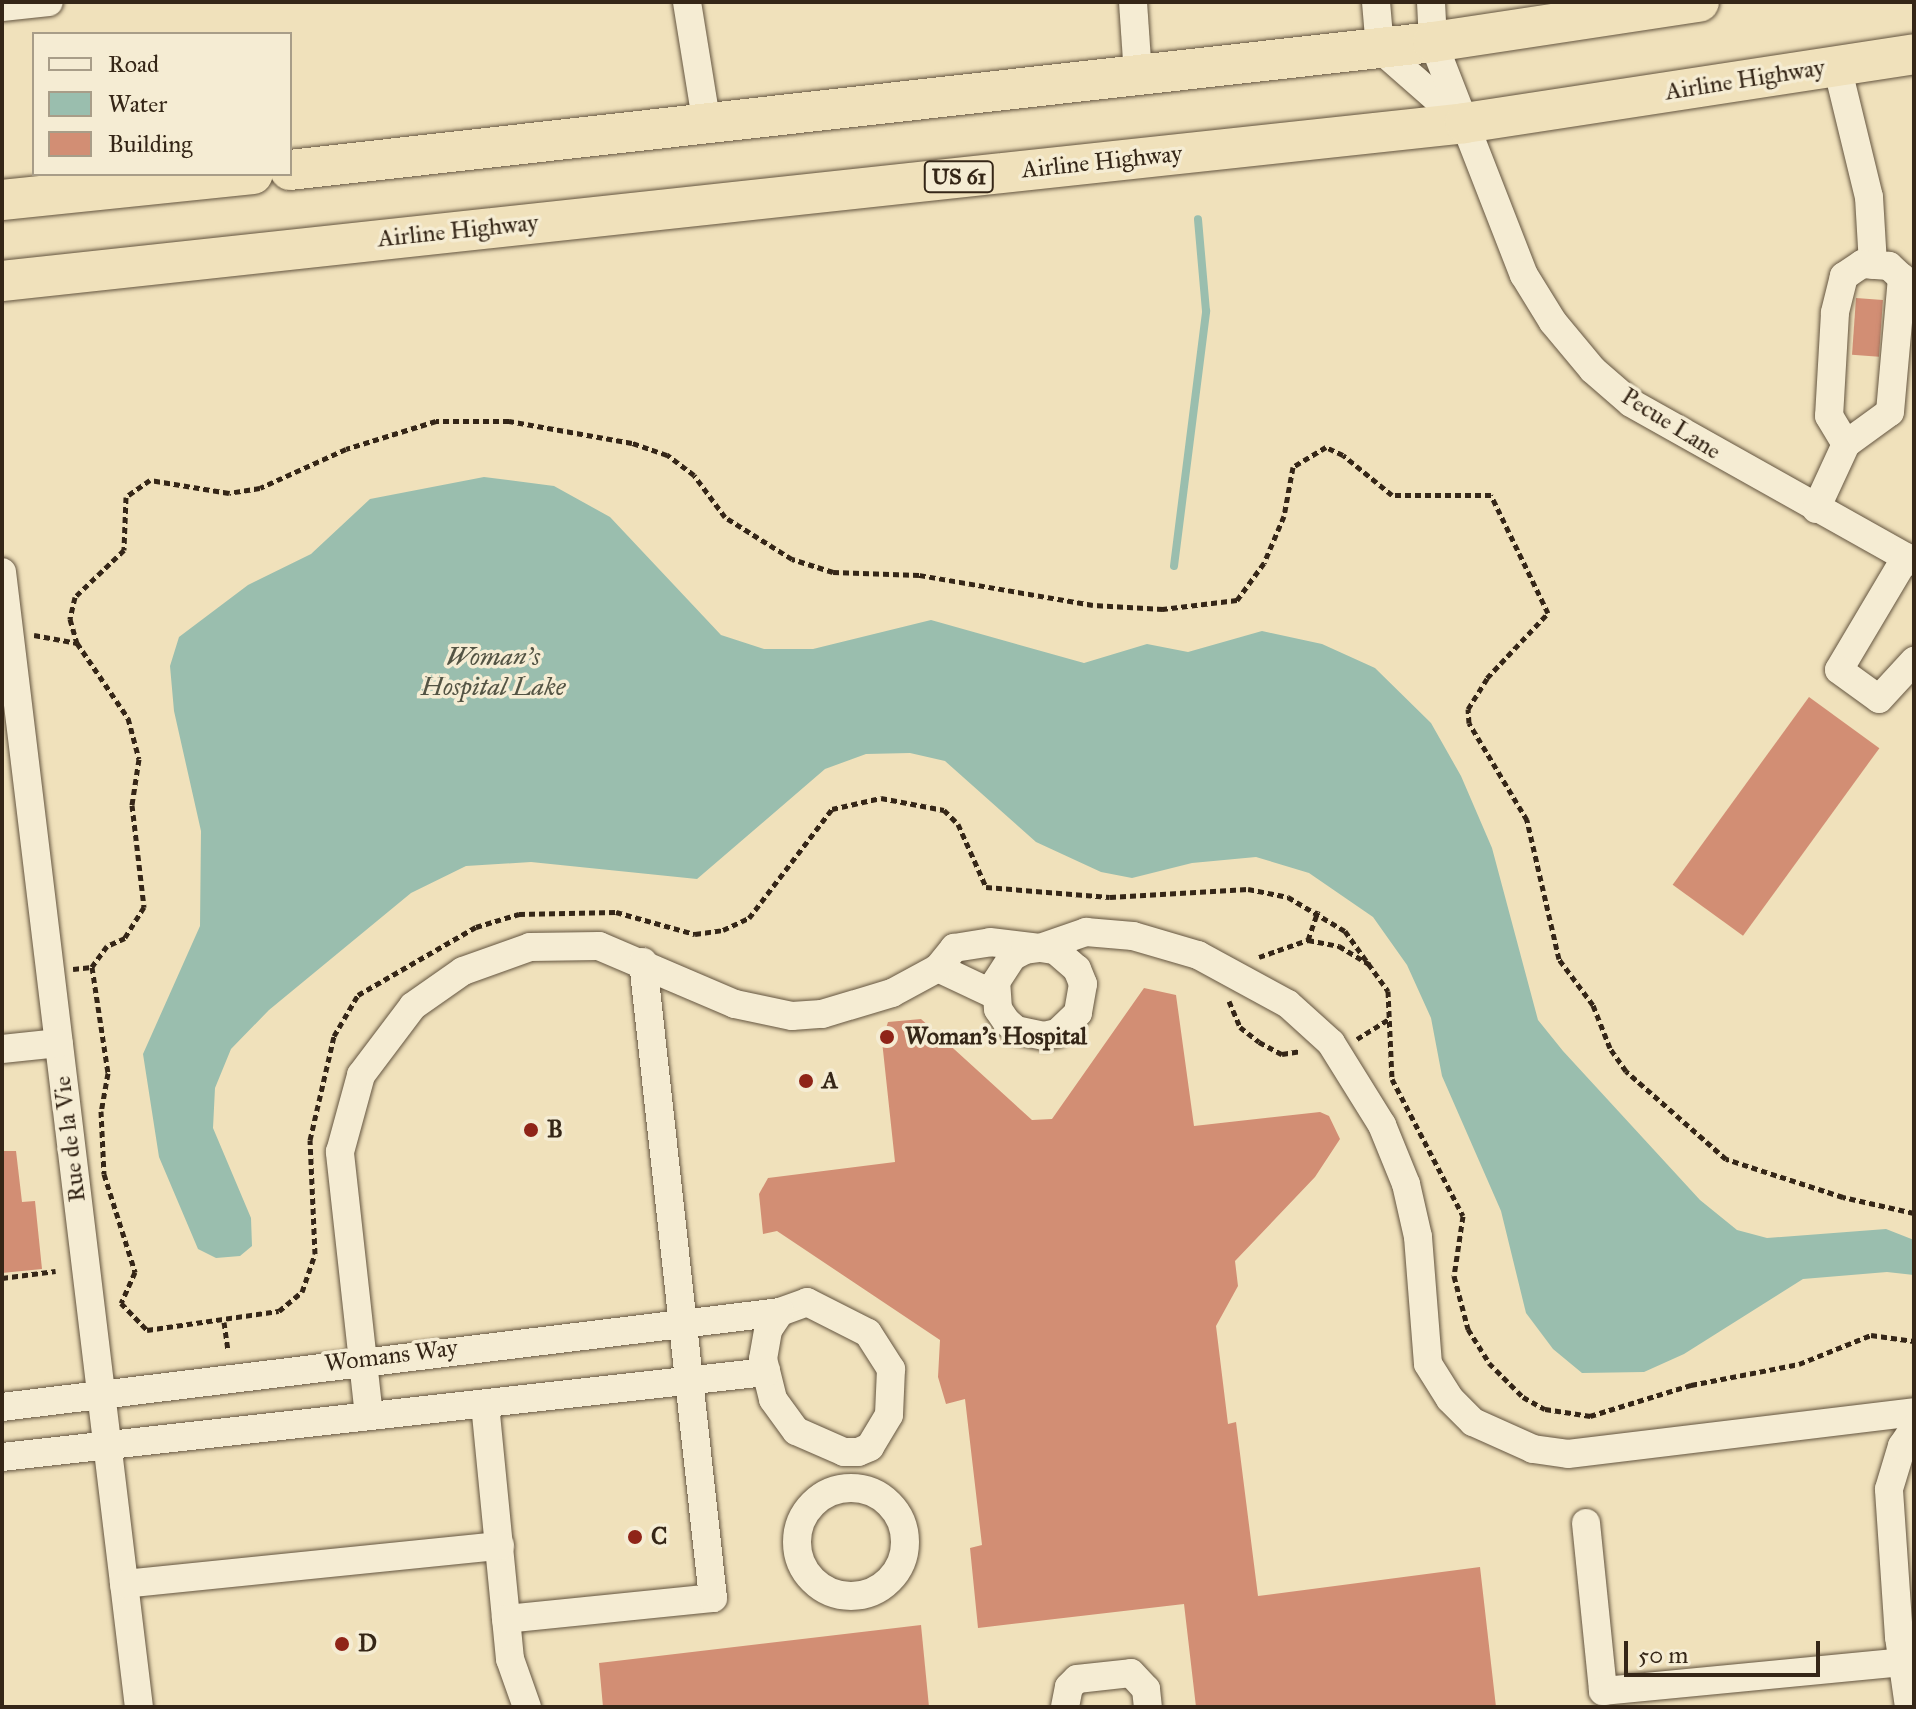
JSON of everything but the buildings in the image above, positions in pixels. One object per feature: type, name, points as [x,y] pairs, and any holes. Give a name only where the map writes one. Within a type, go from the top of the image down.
[{"type":"highway","points":[[292,170],[1380,49],[1699,2]]},
{"type":"highway","name":"Airline Highway","points":[[2,281],[1465,123],[1914,54]]},
{"type":"highway","points":[[2,200],[234,176]]},
{"type":"street","points":[[2,7],[49,2]]},
{"type":"street","points":[[687,2],[707,126]]},
{"type":"street","points":[[1133,2],[1138,76]]},
{"type":"street","points":[[1376,2],[1380,49],[1465,123]]},
{"type":"street","name":"Pecue Lane","points":[[1431,2],[1433,42],[1524,275],[1553,322],[1593,370],[1631,403],[1910,560]]},
{"type":"street","points":[[1837,66],[1869,197],[1873,265]]},
{"type":"street","points":[[1816,509],[1846,444],[1890,412],[1902,278],[1889,266],[1862,264],[1844,276],[1835,313],[1829,416],[1846,444]]},
{"type":"street","points":[[1910,560],[1839,670],[1879,699],[1914,661]]},
{"type":"street","name":"Rue de la Vie","points":[[2,572],[139,1707]]},
{"type":"street","points":[[369,1416],[340,1152],[361,1075],[413,1006],[463,971],[530,947],[599,946],[643,962],[735,1004],[792,1016],[822,1014],[892,993],[938,968],[954,948],[971,943],[1040,948],[1068,958],[1083,984],[1078,1013],[1069,1025],[1057,1033],[1030,1036],[1006,1021],[995,995],[1002,968],[1012,957],[1040,948],[1086,932],[1133,936],[1198,955],[1288,1004],[1324,1034],[1359,1083],[1406,1184],[1418,1237],[1428,1364],[1450,1399],[1473,1422],[1533,1449],[1568,1454],[1914,1412]]},
{"type":"street","points":[[506,1619],[713,1598],[679,1321],[643,962]]},
{"type":"street","points":[[938,968],[995,995]]},
{"type":"street","points":[[2,1049],[59,1043]]},
{"type":"street","points":[[807,1302],[868,1333],[891,1369],[889,1415],[870,1447],[844,1452],[796,1431],[773,1399],[766,1372],[763,1348],[780,1312],[807,1302]]},
{"type":"street","name":"Womans Way","points":[[2,1407],[679,1321],[780,1312]]},
{"type":"street","points":[[2,1457],[766,1372]]},
{"type":"street","points":[[485,1404],[510,1659],[527,1707]]},
{"type":"street","points":[[1909,1707],[1902,1662],[1889,1489],[1902,1446],[1914,1428]]},
{"type":"street","points":[[1586,1523],[1603,1691],[1902,1662]]},
{"type":"street","points":[[124,1584],[500,1546]]},
{"type":"street","points":[[1065,1707],[1069,1687],[1077,1679],[1131,1673],[1141,1679],[1148,1707]]},
{"type":"path","points":[[1914,1213],[1843,1197],[1726,1159],[1626,1071],[1610,1048],[1593,1005],[1559,959],[1527,820],[1469,723],[1468,709],[1487,678],[1548,613],[1491,495],[1392,495],[1326,447],[1293,467],[1284,516],[1264,563],[1237,600],[1163,609],[1093,605],[919,575],[833,572],[792,559],[725,517],[694,475],[667,455],[632,443],[509,421],[436,421],[346,449],[260,488],[229,493],[150,480],[126,497],[124,550],[75,597],[70,619],[77,643],[128,718],[139,759],[132,805],[144,907],[125,938],[107,946],[92,967],[108,1073],[101,1111],[104,1174],[135,1272],[121,1303],[147,1330],[224,1322],[279,1311],[302,1292],[311,1275],[315,1254],[310,1140],[343,1015],[358,995],[476,927],[519,914],[575,910],[616,912],[695,934],[723,930],[749,918],[832,809],[881,798],[944,810],[958,824],[986,887],[1110,897],[1248,889],[1288,897],[1318,911],[1345,931],[1388,991],[1392,1079],[1463,1216],[1454,1276],[1457,1299],[1489,1363],[1523,1397],[1545,1409],[1590,1416],[1691,1385],[1799,1364],[1871,1335],[1914,1341]]},
{"type":"path","points":[[9,631],[77,643]]},
{"type":"path","points":[[1308,940],[1318,911]]},
{"type":"path","points":[[2,1278],[56,1271]]},
{"type":"path","points":[[224,1322],[228,1349]]},
{"type":"water","name":"Woman's Hospital Lake","points":[[484,477],[554,486],[610,517],[721,635],[764,649],[813,649],[931,620],[1084,663],[1147,644],[1188,652],[1262,631],[1322,644],[1375,668],[1431,723],[1461,776],[1492,848],[1538,1020],[1563,1051],[1700,1200],[1737,1230],[1767,1238],[1886,1229],[1914,1240],[1914,1275],[1887,1272],[1803,1279],[1684,1354],[1644,1372],[1582,1373],[1553,1349],[1526,1313],[1501,1211],[1442,1076],[1431,1018],[1407,965],[1373,917],[1309,873],[1256,857],[1192,863],[1132,878],[1101,872],[1036,842],[945,761],[910,753],[866,754],[825,769],[697,879],[531,862],[466,866],[411,893],[269,1010],[231,1049],[215,1088],[213,1128],[251,1218],[252,1246],[240,1256],[216,1258],[198,1249],[159,1157],[143,1054],[200,926],[201,831],[174,711],[170,666],[179,637],[248,585],[311,554],[370,499]]},
{"type":"waterway","points":[[1174,566],[1206,311],[1198,219]]},
{"type":"place","name":"Woman's Hospital","points":[[887,1037]]},
{"type":"place","name":"A","points":[[806,1081]]},
{"type":"place","name":"B","points":[[531,1130]]},
{"type":"place","name":"C","points":[[635,1537]]},
{"type":"place","name":"D","points":[[342,1644]]}]
